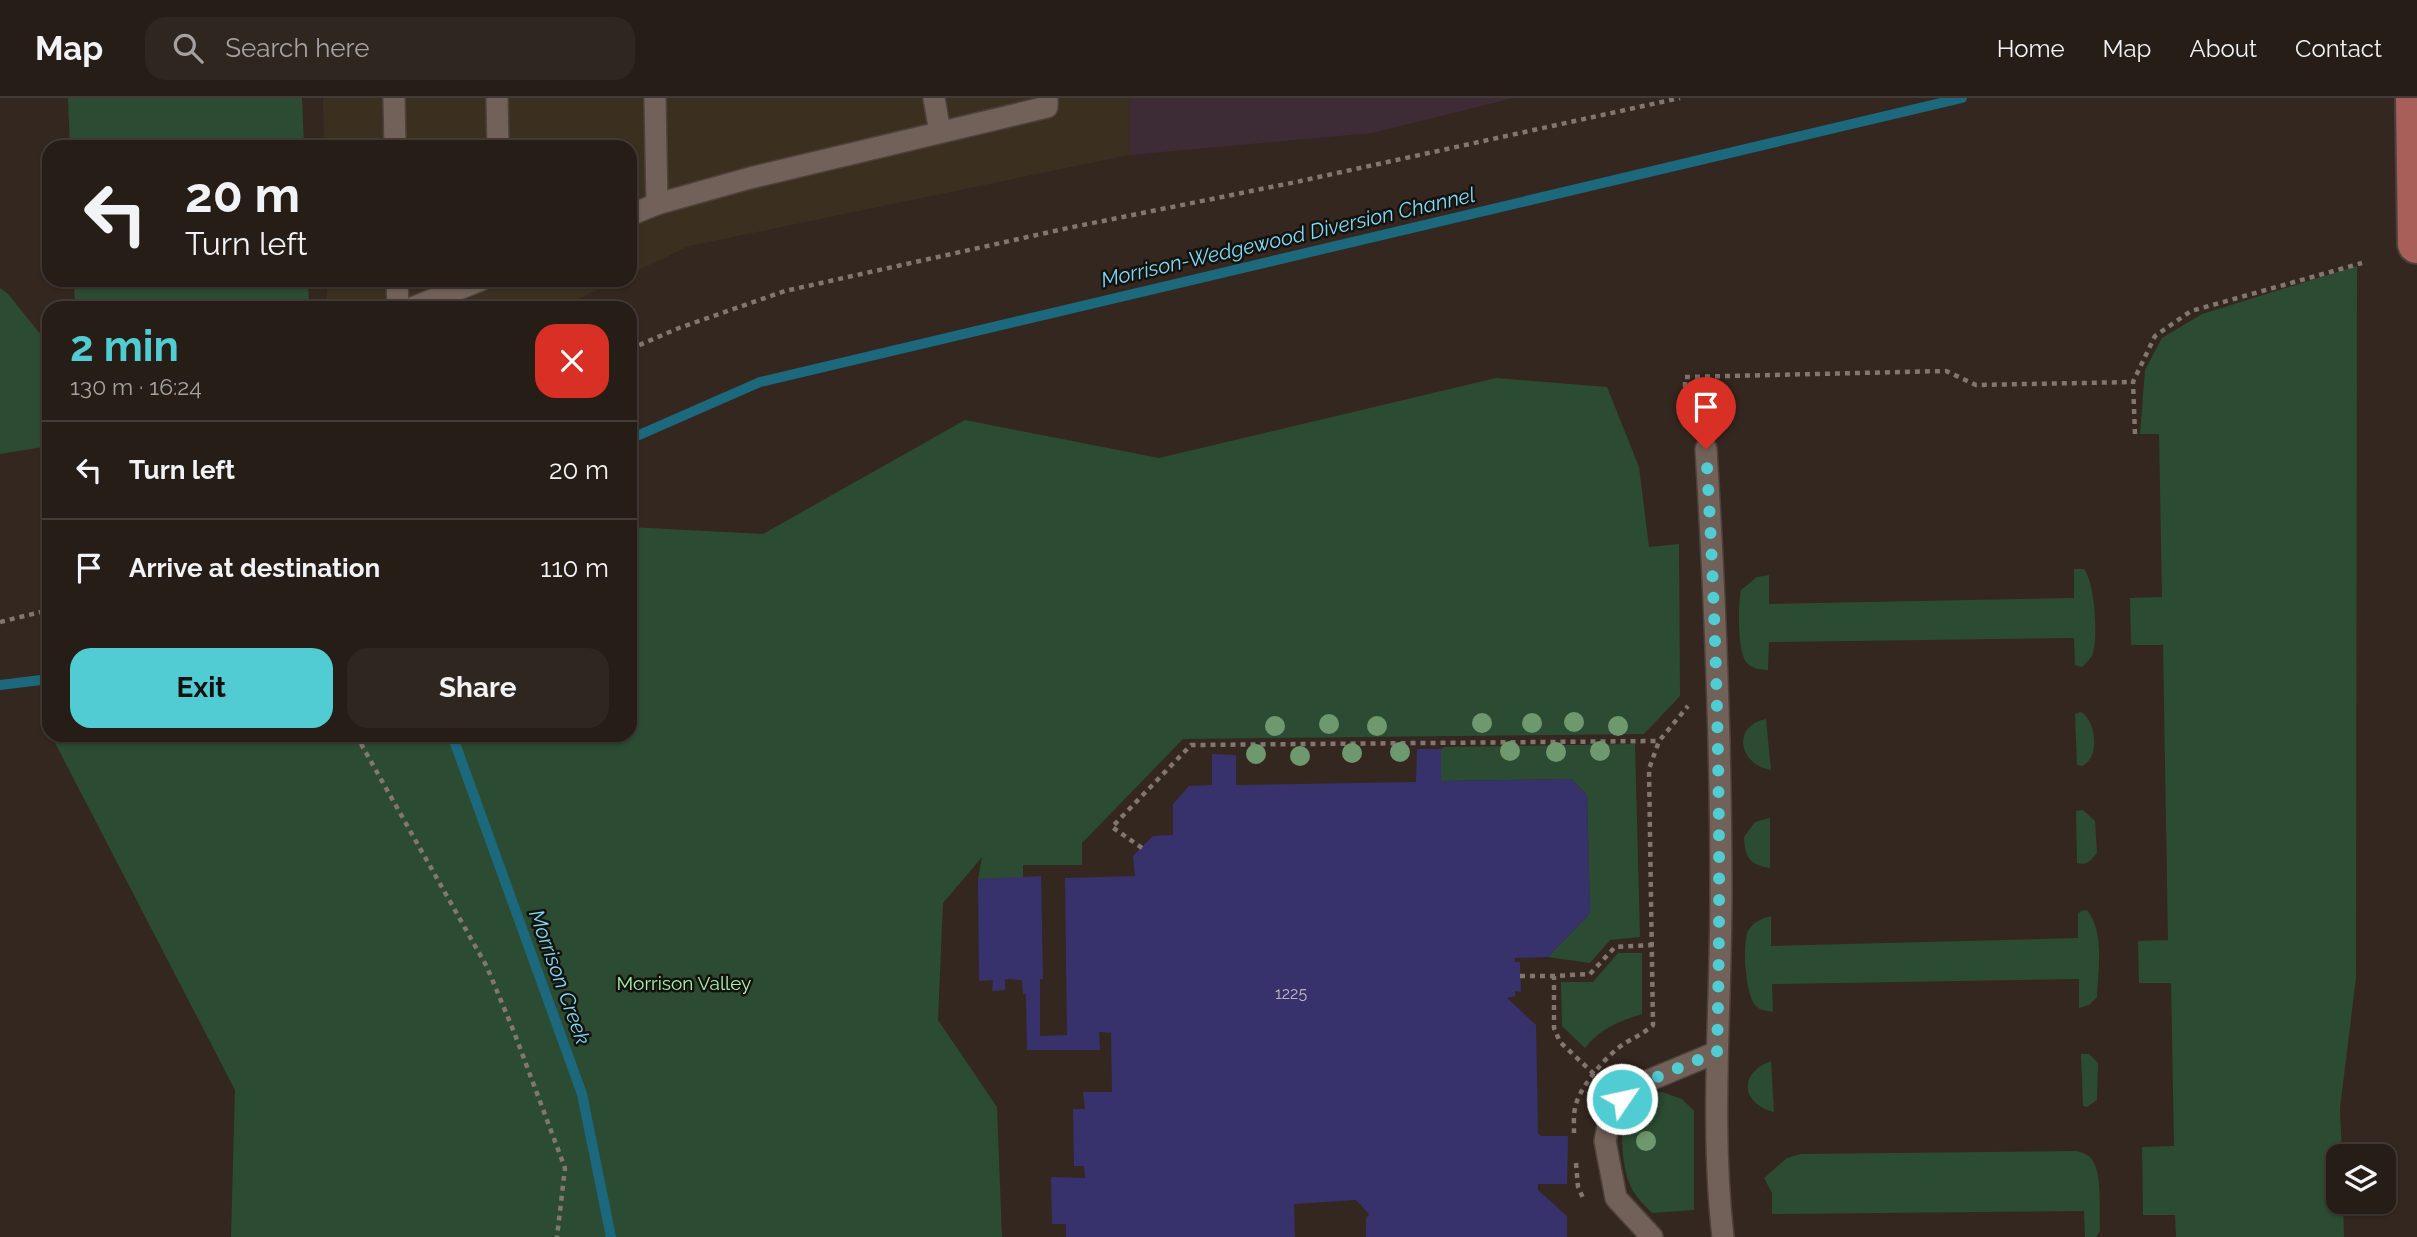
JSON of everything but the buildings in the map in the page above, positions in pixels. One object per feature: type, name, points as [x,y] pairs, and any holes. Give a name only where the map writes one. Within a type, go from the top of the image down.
[{"type":"main road","points":[[2415,98],[2417,244]]},
{"type":"lane","points":[[394,98],[395,140]]},
{"type":"lane","points":[[497,98],[498,140]]},
{"type":"lane","points":[[655,98],[657,204]]},
{"type":"lane","points":[[934,98],[940,132]]},
{"type":"lane","points":[[637,212],[657,204],[776,172],[1047,107],[1047,98]]},
{"type":"lane","points":[[429,301],[464,287]]},
{"type":"lane","points":[[1706,449],[1719,731],[1721,895],[1717,1052],[1723,1237]]},
{"type":"lane","points":[[1652,1237],[1616,1198],[1605,1141],[1611,1111],[1633,1087],[1717,1052]]},
{"type":"path","points":[[637,346],[679,328],[785,291],[1679,98]]},
{"type":"path","points":[[2136,434],[2133,382],[2155,336],[2191,312],[2362,263]]},
{"type":"path","points":[[0,622],[42,612]]},
{"type":"path","points":[[1142,848],[1112,827],[1191,745],[1659,741]]},
{"type":"path","points":[[360,742],[487,967],[514,1032],[565,1168],[556,1237]]},
{"type":"path","points":[[1520,976],[1590,974],[1615,947],[1653,944]]},
{"type":"path","points":[[1554,976],[1554,1028],[1560,1042],[1594,1074]]},
{"type":"shaded area","points":[[323,98],[1130,98],[1129,155],[689,246],[637,271],[637,140],[324,140]]},
{"type":"shaded area","points":[[1130,98],[1514,98],[1372,133],[1129,155]]},
{"type":"shaded area","points":[[327,287],[603,287],[574,301],[327,301]]},
{"type":"green space","points":[[68,98],[302,98],[304,140],[70,140]]},
{"type":"green space","points":[[2357,266],[2356,978],[2340,1108],[2341,1144],[2326,1144],[2326,1214],[2343,1214],[2344,1237],[2176,1237],[2175,1215],[2143,1215],[2142,1147],[2174,1146],[2171,983],[2139,983],[2138,941],[2168,940],[2163,645],[2131,645],[2130,598],[2162,597],[2159,434],[2140,434],[2145,370],[2162,338],[2202,314]]},
{"type":"green space","points":[[74,287],[308,287],[309,301],[75,301]]},
{"type":"green space","points":[[0,288],[42,336],[42,447],[0,454]]},
{"type":"green space","name":"Morrison Valley","points":[[1496,378],[1607,387],[1639,467],[1649,547],[1679,544],[1680,696],[1644,734],[1183,739],[1082,843],[1082,865],[1023,865],[1023,878],[978,879],[982,857],[943,903],[938,1020],[997,1107],[1002,1237],[231,1237],[235,1090],[55,742],[637,742],[637,527],[763,534],[965,420],[1159,458]]},
{"type":"green space","points":[[2074,569],[2084,569],[2088,576],[2094,610],[2093,653],[2082,667],[2075,665],[2074,638],[1769,642],[1768,670],[1749,665],[1741,649],[1741,590],[1757,577],[1769,575],[1769,604],[2074,598]]},
{"type":"green space","points":[[2081,712],[2090,724],[2094,740],[2092,756],[2082,766],[2077,765],[2075,714]]},
{"type":"green space","points":[[1766,719],[1771,770],[1752,761],[1743,745],[1748,729]]},
{"type":"green space","points":[[1635,744],[1640,937],[1610,940],[1590,963],[1548,957],[1590,913],[1587,795],[1571,779],[1441,781],[1441,749]]},
{"type":"green space","points":[[2083,810],[2095,821],[2097,852],[2089,862],[2081,864],[2077,863],[2076,811]]},
{"type":"green space","points":[[1770,818],[1770,868],[1758,865],[1750,859],[1744,837],[1755,822]]},
{"type":"green space","points":[[2087,910],[2093,919],[2098,940],[2097,997],[2089,1005],[2079,1008],[2079,979],[1772,984],[1773,1012],[1757,1007],[1747,982],[1745,958],[1748,931],[1758,921],[1771,916],[1771,946],[2078,938],[2078,914]]},
{"type":"green space","points":[[1618,953],[1642,953],[1642,1014],[1603,1031],[1585,1048],[1562,1026],[1561,982],[1593,982]]},
{"type":"green space","points":[[2081,1054],[2089,1054],[2098,1063],[2097,1100],[2087,1107],[2083,1106]]},
{"type":"green space","points":[[1771,1061],[1774,1112],[1755,1102],[1748,1088],[1753,1073]]},
{"type":"green space","points":[[1662,1092],[1682,1099],[1694,1111],[1694,1210],[1652,1213],[1636,1195],[1627,1175],[1622,1139],[1626,1116],[1646,1097]]},
{"type":"green space","points":[[2076,1151],[2089,1156],[2097,1169],[2100,1231],[2096,1237],[2085,1237],[2084,1211],[1772,1214],[1772,1193],[1764,1178],[1787,1158],[1801,1154]]},
{"type":"waterway","name":"Morrison-Wedgewood Diversion Channel","points":[[637,436],[760,382],[1962,98]]},
{"type":"waterway","name":"Morrison-Wedgewood Diversion Channel","points":[[0,685],[42,680]]},
{"type":"waterway","name":"Morrison Creek","points":[[455,742],[582,1094],[611,1237]]},
{"type":"route","points":[[1622,1099],[1633,1087],[1717,1052],[1721,895],[1718,693],[1706,449]]}]
